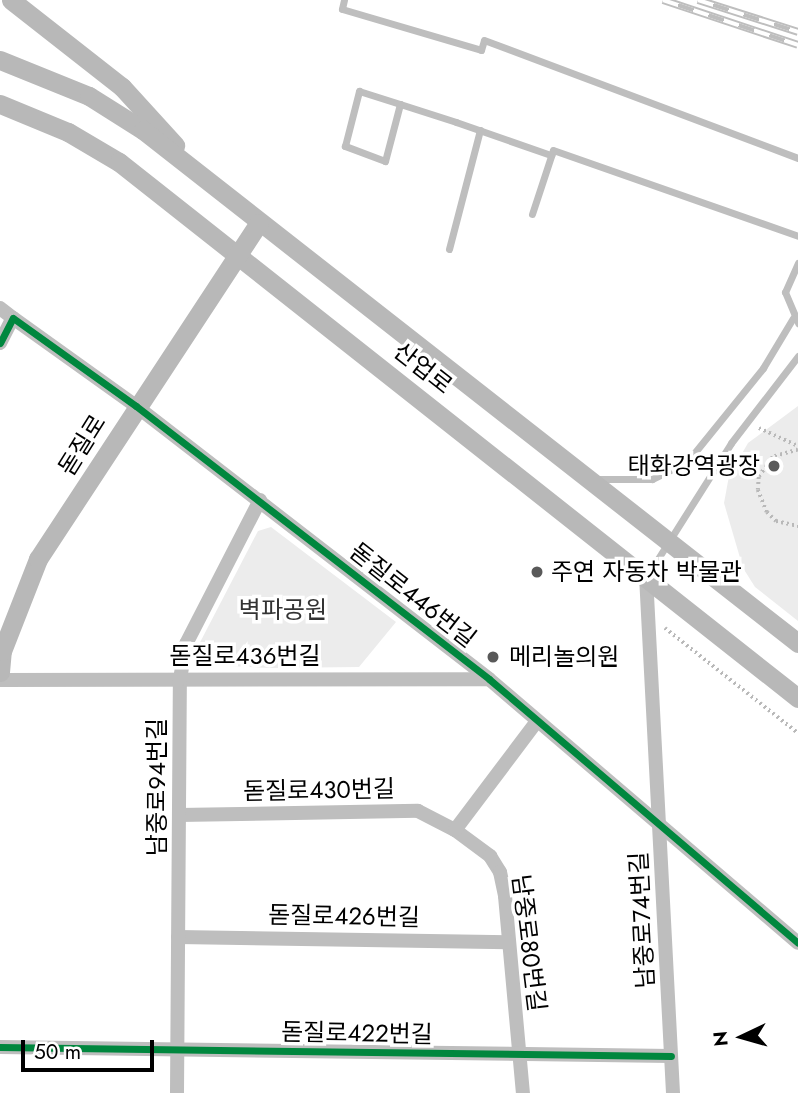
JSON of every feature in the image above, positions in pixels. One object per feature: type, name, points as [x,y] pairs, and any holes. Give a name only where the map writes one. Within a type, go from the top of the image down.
[{"type":"main road","points":[[11,0],[122,87],[194,171]]},
{"type":"main road","name":"산업로","points":[[0,60],[89,96],[194,171],[798,643]]},
{"type":"main road","name":"산업로","points":[[0,104],[68,132],[119,162],[798,698]]},
{"type":"main road","name":"돋질로","points":[[0,672],[2,651],[38,559],[135,406],[259,223]]},
{"type":"street","name":"돋질로446번길","points":[[0,308],[260,499],[489,679],[798,943]]},
{"type":"street","points":[[0,343],[13,318]]},
{"type":"street","name":"남중로94번길","points":[[177,1093],[180,679],[186,644],[260,499]]},
{"type":"street","name":"남중로74번길","points":[[646,576],[674,1093]]},
{"type":"street","name":"돋질로436번길","points":[[0,680],[489,679]]},
{"type":"street","points":[[455,830],[537,720]]},
{"type":"street","name":"돋질로430번길","points":[[179,815],[418,811],[455,830]]},
{"type":"street","name":"남중로80번길","points":[[455,830],[490,856],[500,872],[523,1093]]},
{"type":"street","name":"돋질로426번길","points":[[178,937],[509,942]]},
{"type":"street","name":"돋질로422번길","points":[[0,1046],[671,1056]]},
{"type":"lane","points":[[344,0],[342,9],[481,50],[484,40],[508,47],[798,158]]},
{"type":"lane","points":[[400,104],[385,161],[345,146],[359,91],[400,104],[551,155]]},
{"type":"lane","points":[[449,249],[480,131]]},
{"type":"lane","points":[[532,214],[553,150],[798,236]]},
{"type":"lane","points":[[583,475],[632,482],[662,476],[687,462],[770,358],[795,320],[785,292],[798,262]]},
{"type":"lane","points":[[646,576],[747,422],[798,356]]},
{"type":"path","points":[[747,422],[798,448]]},
{"type":"path","points":[[798,448],[773,457],[759,477],[758,490],[766,513],[787,526],[798,526]]},
{"type":"path","points":[[662,625],[798,733]]},
{"type":"green space","points":[[798,406],[798,621],[755,587],[743,568],[724,503],[729,476],[748,443]]},
{"type":"green space","name":"벽파공원","points":[[271,527],[396,622],[359,667],[270,668],[206,665],[198,660],[195,652],[258,531]]},
{"type":"railway","points":[[663,0],[798,45]]},
{"type":"railway","points":[[698,0],[798,32]]},
{"type":"cycle path","points":[[0,343],[13,318],[136,406],[489,679],[798,943]]},
{"type":"cycle path","points":[[0,1047],[671,1056]]},
{"type":"place","name":"태화강역광장","points":[[774,466]]},
{"type":"place","name":"주연 자동차 박물관","points":[[537,572]]},
{"type":"place","name":"메리놀의원","points":[[493,657]]}]
